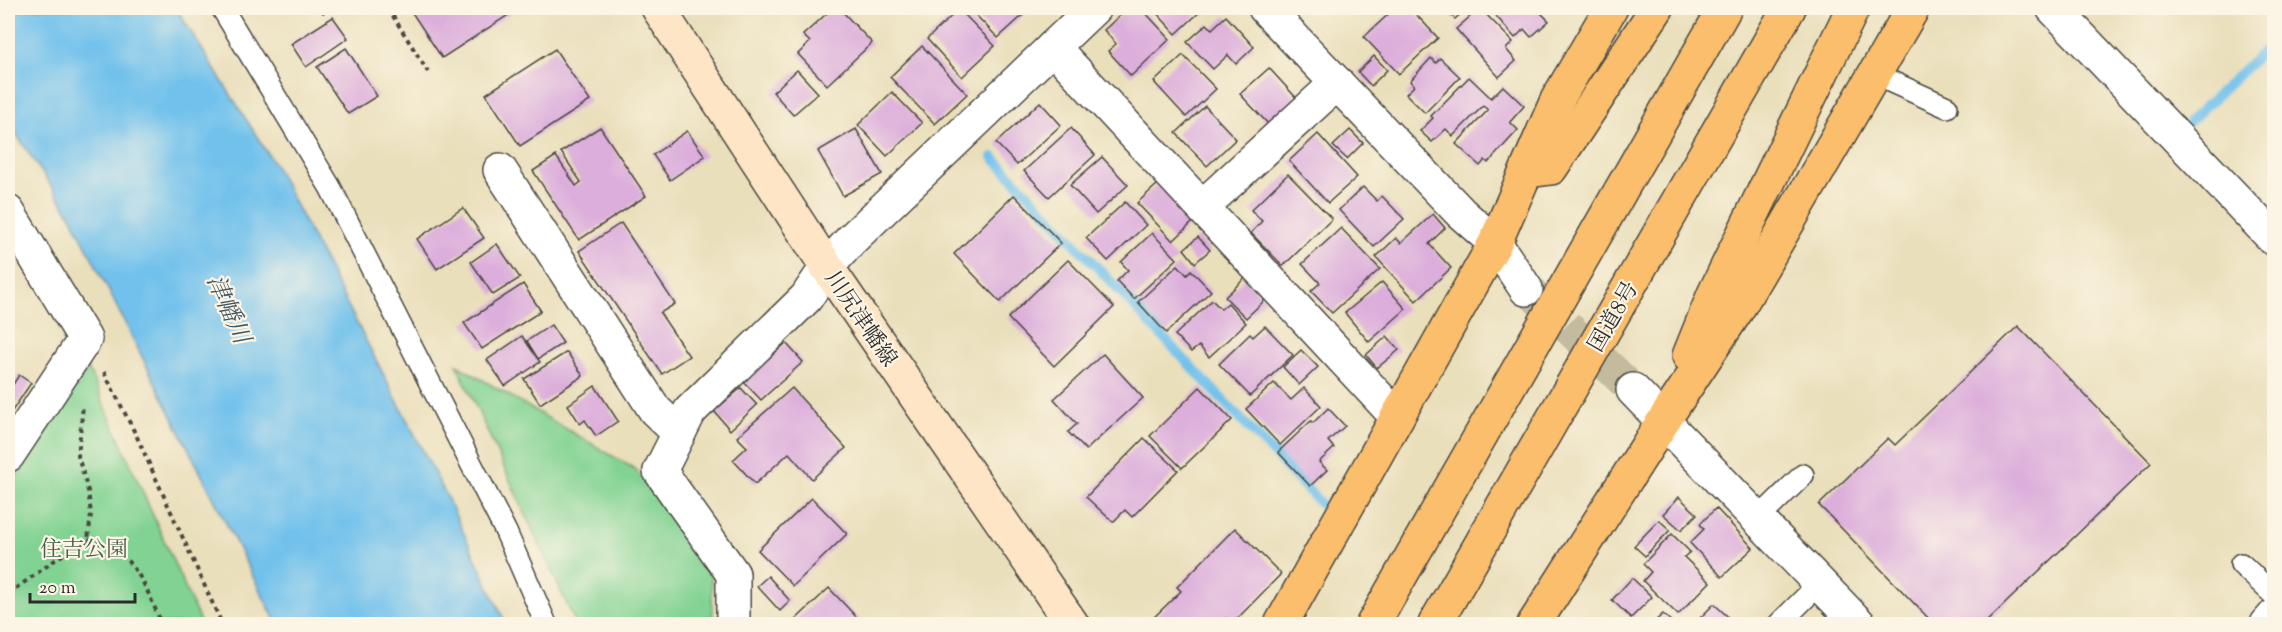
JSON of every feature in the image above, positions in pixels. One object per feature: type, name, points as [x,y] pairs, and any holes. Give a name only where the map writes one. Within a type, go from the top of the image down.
[{"type":"highway","points":[[1281,624],[1495,243],[1557,100],[1611,8]]},
{"type":"highway","points":[[1528,171],[1551,168],[1657,8]]},
{"type":"highway","points":[[1373,624],[1725,8]]},
{"type":"highway","name":"国道8号","points":[[1435,624],[1789,8]]},
{"type":"highway","points":[[1692,377],[1689,357],[1714,294],[1853,8]]},
{"type":"highway","points":[[1534,624],[1737,310],[1913,8]]},
{"type":"main road","name":"川尻津幡線","points":[[657,8],[827,267],[1072,624]]},
{"type":"street","points":[[733,624],[733,574],[660,471],[690,411],[806,298],[827,267],[851,240],[1094,8]]},
{"type":"street","points":[[1265,8],[1461,213],[1495,243],[1526,288]]},
{"type":"street","points":[[2053,8],[2274,239]]},
{"type":"street","points":[[1053,47],[1397,417]]},
{"type":"street","points":[[1202,207],[1337,83]]},
{"type":"street","points":[[500,170],[655,410],[679,433]]},
{"type":"street","points":[[8,212],[85,339],[8,455]]},
{"type":"street","points":[[1634,390],[1859,624]]},
{"type":"street","points":[[2267,624],[2274,616]]},
{"type":"lane","points":[[222,8],[330,187],[506,532],[546,624]]},
{"type":"lane","points":[[1874,74],[1947,106]]},
{"type":"lane","points":[[1758,519],[1803,475]]},
{"type":"lane","points":[[2241,564],[2274,595]]},
{"type":"lane","points":[[1779,624],[1820,584]]},
{"type":"path","points":[[387,8],[428,72]]},
{"type":"path","points":[[85,339],[137,437],[222,624]]},
{"type":"path","points":[[67,368],[79,382],[82,390],[84,409],[78,456],[88,492],[91,514],[88,540]]},
{"type":"path","points":[[8,593],[26,582],[65,551],[88,540],[104,543],[119,553],[136,570],[162,624]]},
{"type":"green space","points":[[457,365],[635,469],[711,570],[713,624],[576,624]]},
{"type":"green space","name":"住吉公園","points":[[88,368],[201,624],[8,624],[8,487]]},
{"type":"water","name":"津幡川","points":[[8,8],[176,8],[275,165],[446,495],[506,624],[277,624],[70,214],[8,122]]},
{"type":"building","points":[[319,8],[332,8],[323,13]]},
{"type":"building","points":[[409,8],[519,8],[442,58]]},
{"type":"building","points":[[833,8],[839,8],[872,43],[827,85],[798,54],[810,42],[803,35]]},
{"type":"building","points":[[969,8],[1031,8],[998,38]]},
{"type":"building","points":[[1128,8],[1141,8],[1170,39],[1131,76],[1108,51],[1116,44],[1104,30]]},
{"type":"building","points":[[1152,8],[1204,8],[1176,34]]},
{"type":"building","points":[[1395,8],[1410,8],[1438,38],[1399,74],[1364,37]]},
{"type":"building","points":[[1443,8],[1467,8],[1455,19]]},
{"type":"building","points":[[1480,8],[1513,42],[1506,49],[1516,61],[1499,77],[1456,29]]},
{"type":"building","points":[[1536,8],[1549,21],[1531,37],[1524,29],[1515,38],[1490,9]]},
{"type":"building","points":[[959,9],[995,46],[962,77],[927,39]]},
{"type":"building","points":[[1226,16],[1254,47],[1236,64],[1228,55],[1213,69],[1187,42],[1207,24],[1212,29]]},
{"type":"building","points":[[333,17],[348,38],[306,67],[291,44]]},
{"type":"building","points":[[922,46],[967,94],[935,124],[890,77]]},
{"type":"building","points":[[346,48],[377,96],[348,114],[317,67]]},
{"type":"building","points":[[555,49],[590,101],[520,146],[486,94]]},
{"type":"building","points":[[1183,55],[1216,89],[1186,117],[1154,82]]},
{"type":"building","points":[[1374,56],[1387,70],[1371,86],[1358,72]]},
{"type":"building","points":[[1431,58],[1436,63],[1440,58],[1460,77],[1425,113],[1406,94],[1414,86],[1410,81]]},
{"type":"building","points":[[1269,68],[1300,102],[1272,128],[1240,94]]},
{"type":"building","points":[[797,70],[818,93],[793,115],[773,92]]},
{"type":"building","points":[[1469,77],[1491,98],[1503,86],[1524,106],[1510,122],[1518,130],[1488,163],[1485,160],[1480,166],[1456,144],[1488,110],[1483,106],[1453,136],[1446,129],[1432,142],[1420,131],[1433,118],[1431,116]]},
{"type":"building","points":[[892,92],[922,123],[887,156],[858,125]]},
{"type":"building","points":[[1040,102],[1061,125],[1017,165],[996,143]]},
{"type":"building","points":[[1205,106],[1236,139],[1207,166],[1176,133]]},
{"type":"building","points":[[600,127],[646,196],[579,240],[533,171],[556,156],[576,186],[581,182],[561,152]]},
{"type":"building","points":[[1071,128],[1095,155],[1049,197],[1024,171]]},
{"type":"building","points":[[856,129],[882,174],[843,196],[818,151]]},
{"type":"building","points":[[1350,130],[1363,143],[1347,159],[1333,146]]},
{"type":"building","points":[[687,131],[705,156],[670,180],[653,155]]},
{"type":"building","points":[[1318,134],[1357,177],[1328,203],[1289,161]]},
{"type":"building","points":[[1102,157],[1128,185],[1096,214],[1070,185]]},
{"type":"building","points":[[1288,174],[1332,219],[1283,266],[1251,233],[1262,221],[1251,210]]},
{"type":"building","points":[[1159,183],[1194,221],[1173,241],[1137,203]]},
{"type":"building","points":[[1363,187],[1377,201],[1382,196],[1404,219],[1374,247],[1339,210]]},
{"type":"building","points":[[1014,195],[1061,243],[1000,302],[954,254]]},
{"type":"building","points":[[1125,202],[1146,225],[1108,261],[1086,238]]},
{"type":"building","points":[[463,208],[484,238],[437,269],[417,239]]},
{"type":"building","points":[[1433,214],[1445,228],[1429,244],[1451,268],[1416,301],[1376,257],[1396,238],[1401,243]]},
{"type":"building","points":[[621,223],[675,304],[660,313],[689,356],[662,374],[579,251]]},
{"type":"building","points":[[1341,228],[1380,269],[1332,313],[1311,291],[1320,283],[1302,264]]},
{"type":"building","points":[[1152,233],[1177,259],[1134,299],[1117,281],[1128,270],[1121,262]]},
{"type":"building","points":[[1198,237],[1210,250],[1195,263],[1184,249]]},
{"type":"building","points":[[497,244],[520,278],[493,295],[471,262]]},
{"type":"building","points":[[1068,260],[1114,307],[1054,366],[1008,318]]},
{"type":"building","points":[[1178,265],[1187,275],[1191,270],[1211,291],[1166,333],[1138,302]]},
{"type":"building","points":[[1245,278],[1265,300],[1246,318],[1225,297]]},
{"type":"building","points":[[1382,282],[1406,309],[1369,342],[1345,313]]},
{"type":"building","points":[[523,284],[541,311],[482,349],[464,323]]},
{"type":"building","points":[[1212,300],[1221,309],[1228,303],[1246,323],[1209,357],[1199,346],[1191,352],[1175,335]]},
{"type":"building","points":[[551,325],[563,343],[538,359],[527,341]]},
{"type":"building","points":[[1265,326],[1293,355],[1250,396],[1219,364],[1250,334],[1253,337]]},
{"type":"building","points":[[2018,326],[2151,463],[1984,624],[1934,624],[1819,505],[1888,438],[1895,445]]},
{"type":"building","points":[[522,336],[540,362],[505,386],[487,360]]},
{"type":"building","points":[[1387,336],[1399,350],[1377,368],[1366,355]]},
{"type":"building","points":[[786,343],[803,362],[761,400],[743,381]]},
{"type":"building","points":[[1301,350],[1318,367],[1299,385],[1283,367]]},
{"type":"building","points":[[567,352],[583,376],[540,404],[524,379]]},
{"type":"building","points":[[1103,354],[1143,398],[1086,450],[1068,432],[1077,424],[1054,399]]},
{"type":"building","points":[[19,375],[31,383],[12,411],[8,407],[8,392]]},
{"type":"building","points":[[1274,383],[1291,400],[1304,388],[1321,406],[1280,445],[1246,409]]},
{"type":"building","points":[[595,386],[618,421],[596,436],[585,420],[580,424],[568,405]]},
{"type":"building","points":[[1200,387],[1232,420],[1182,468],[1150,436]]},
{"type":"building","points":[[741,388],[757,405],[730,430],[714,411]]},
{"type":"building","points":[[792,388],[846,448],[812,479],[789,453],[755,484],[733,460],[747,447],[737,437]]},
{"type":"building","points":[[1328,408],[1345,426],[1328,441],[1334,448],[1319,462],[1327,470],[1310,486],[1278,452]]},
{"type":"building","points":[[1144,438],[1178,470],[1132,517],[1125,510],[1113,522],[1086,497]]},
{"type":"building","points":[[1679,497],[1697,514],[1681,530],[1663,514]]},
{"type":"building","points":[[812,498],[847,534],[793,586],[758,550]]},
{"type":"building","points":[[1716,508],[1753,548],[1722,577],[1690,543],[1704,529],[1700,524]]},
{"type":"building","points":[[1659,520],[1670,530],[1645,556],[1634,546]]},
{"type":"building","points":[[1235,528],[1281,574],[1232,624],[1225,618],[1219,624],[1147,624],[1181,591],[1177,587]]},
{"type":"building","points":[[1672,534],[1690,552],[1684,557],[1710,582],[1678,615],[1643,581],[1651,572],[1643,564]]},
{"type":"building","points":[[768,576],[790,601],[780,611],[757,586]]},
{"type":"building","points":[[1632,578],[1652,597],[1631,618],[1612,600]]},
{"type":"building","points":[[829,588],[863,624],[791,624]]},
{"type":"building","points":[[1714,604],[1736,624],[1694,624]]},
{"type":"building","points":[[1663,614],[1674,624],[1652,624]]},
{"type":"waterway","points":[[2190,121],[2274,41]]},
{"type":"waterway","points":[[993,157],[1322,505]]},
{"type":"tunnel","points":[[1531,292],[1633,390]]}]
